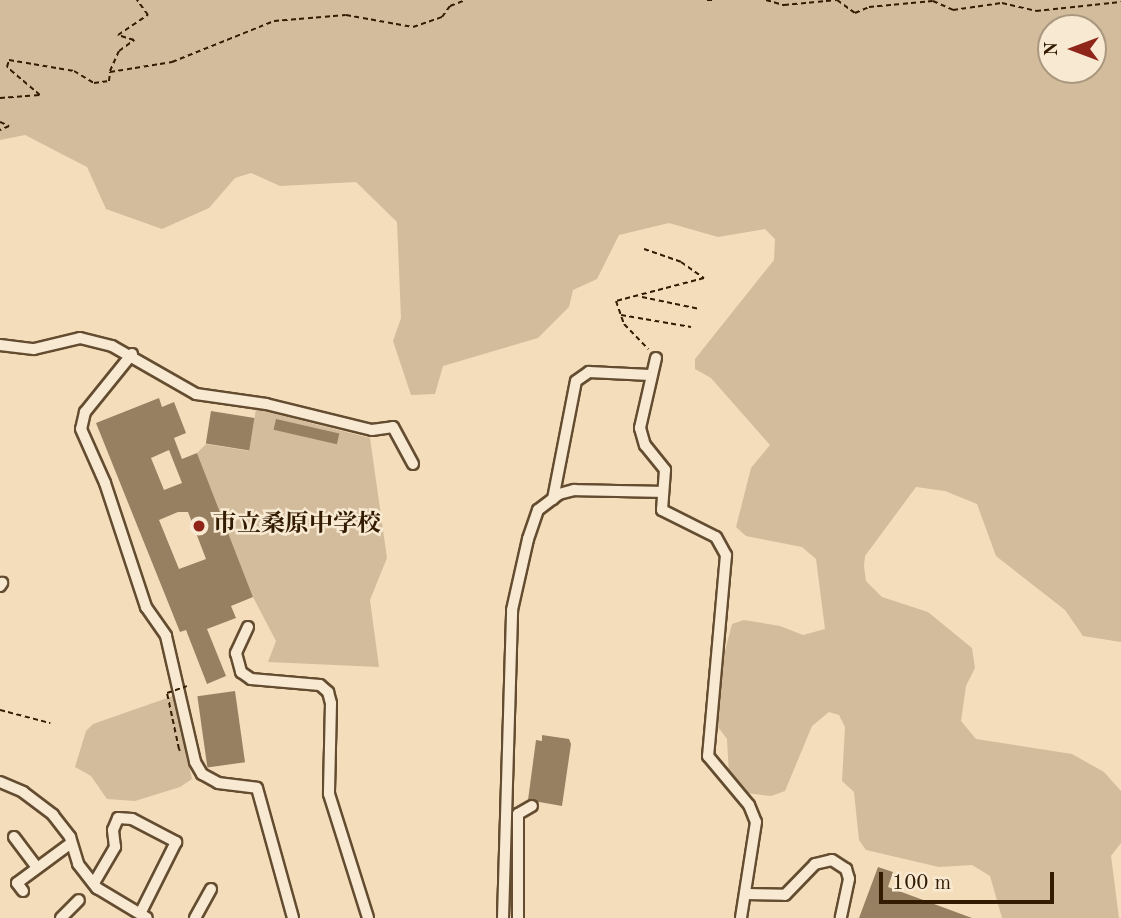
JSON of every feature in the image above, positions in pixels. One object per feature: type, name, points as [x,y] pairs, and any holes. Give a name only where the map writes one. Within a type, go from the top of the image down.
[{"type":"street","points":[[0,345],[34,348],[80,338],[132,354],[195,394],[266,404],[372,430],[393,427],[413,464]]},
{"type":"street","points":[[132,354],[85,412],[81,429],[105,483],[146,607],[166,636],[195,762],[202,774],[218,783],[257,788],[293,918]]},
{"type":"street","points":[[656,358],[640,428],[645,445],[665,470],[661,492],[662,510],[716,537],[726,555],[708,756],[754,812],[741,918]]},
{"type":"street","points":[[553,499],[576,381],[589,372],[650,375]]},
{"type":"street","points":[[503,918],[512,610],[528,539],[538,510],[553,499],[575,490],[661,492]]},
{"type":"street","points":[[248,627],[236,653],[241,672],[251,678],[320,685],[328,692],[331,703],[328,794],[368,918]]},
{"type":"street","points":[[0,782],[23,792],[53,815],[71,843],[78,864],[94,883],[143,916],[176,842],[132,819],[118,818],[113,830],[115,847],[94,883]]},
{"type":"street","points":[[519,918],[519,814],[532,806]]},
{"type":"street","points":[[14,836],[36,866]]},
{"type":"street","points":[[23,891],[18,883],[36,866],[71,843]]},
{"type":"street","points":[[746,894],[785,895],[814,864],[832,860],[846,869],[849,879],[841,918]]},
{"type":"street","points":[[195,918],[211,889]]},
{"type":"street","points":[[61,918],[79,900]]},
{"type":"path","points":[[0,98],[40,95],[6,67],[9,60],[74,71],[94,83],[108,81],[119,51],[134,40],[118,35],[148,15],[137,0]]},
{"type":"path","points":[[110,72],[172,62],[274,21],[346,15],[413,27],[442,18],[450,6],[466,0]]},
{"type":"path","points":[[708,0],[714,0]]},
{"type":"path","points":[[766,0],[784,5],[837,0],[855,13],[869,7],[933,1],[953,10],[1002,3],[1036,11],[1121,2]]},
{"type":"path","points":[[0,121],[9,126],[0,130]]},
{"type":"path","points":[[641,297],[664,287],[704,280],[681,262],[645,249]]},
{"type":"path","points":[[656,358],[615,307],[619,298],[641,297],[700,309]]},
{"type":"path","points":[[620,314],[691,327]]},
{"type":"path","points":[[180,750],[167,693],[187,685]]},
{"type":"path","points":[[0,710],[50,723]]},
{"type":"shaded area","points":[[0,0],[1121,0],[1121,642],[1083,636],[1065,610],[996,556],[977,504],[945,491],[916,487],[865,556],[864,566],[866,581],[882,597],[928,612],[972,648],[975,668],[966,686],[961,721],[976,739],[1072,754],[1104,772],[1121,791],[1121,843],[1111,856],[1119,918],[1002,918],[990,876],[972,865],[939,867],[866,850],[859,840],[854,792],[842,781],[845,727],[839,715],[829,712],[812,726],[785,791],[771,796],[747,793],[729,774],[727,739],[715,723],[719,674],[732,624],[744,620],[780,626],[803,635],[825,629],[816,559],[802,547],[746,536],[736,527],[751,468],[770,445],[711,378],[695,369],[695,359],[774,260],[775,239],[765,229],[718,237],[669,223],[619,235],[597,279],[573,290],[569,307],[538,338],[443,366],[435,394],[411,395],[393,341],[401,318],[397,222],[356,182],[280,186],[251,173],[235,178],[209,208],[162,229],[106,209],[87,167],[25,135],[0,140]]},
{"type":"shaded area","points":[[256,409],[370,438],[387,558],[370,600],[379,667],[268,662],[276,641],[253,597],[197,453],[206,444],[249,451]]},
{"type":"shaded area","points":[[173,696],[192,779],[180,787],[135,801],[107,799],[91,776],[75,767],[86,731],[93,724]]},
{"type":"building","points":[[159,398],[162,407],[174,402],[186,433],[174,438],[182,459],[197,453],[253,597],[231,606],[236,618],[207,629],[226,676],[207,684],[186,630],[180,632],[96,423]],"holes":[[[169,450],[182,483],[164,490],[151,458]],[[178,512],[188,512],[206,559],[179,569],[159,520]]]},
{"type":"building","points":[[211,411],[254,418],[249,450],[206,444]]},
{"type":"building","points":[[276,419],[339,434],[337,444],[274,430]]},
{"type":"building","points":[[235,691],[245,762],[207,768],[197,696]]},
{"type":"building","points":[[542,735],[569,739],[571,744],[562,806],[528,800],[536,740],[542,741]]},
{"type":"building","points":[[878,867],[893,872],[888,887],[972,918],[859,918]]},
{"type":"place","name":"市立桑原中学校","points":[[199,526]]}]
